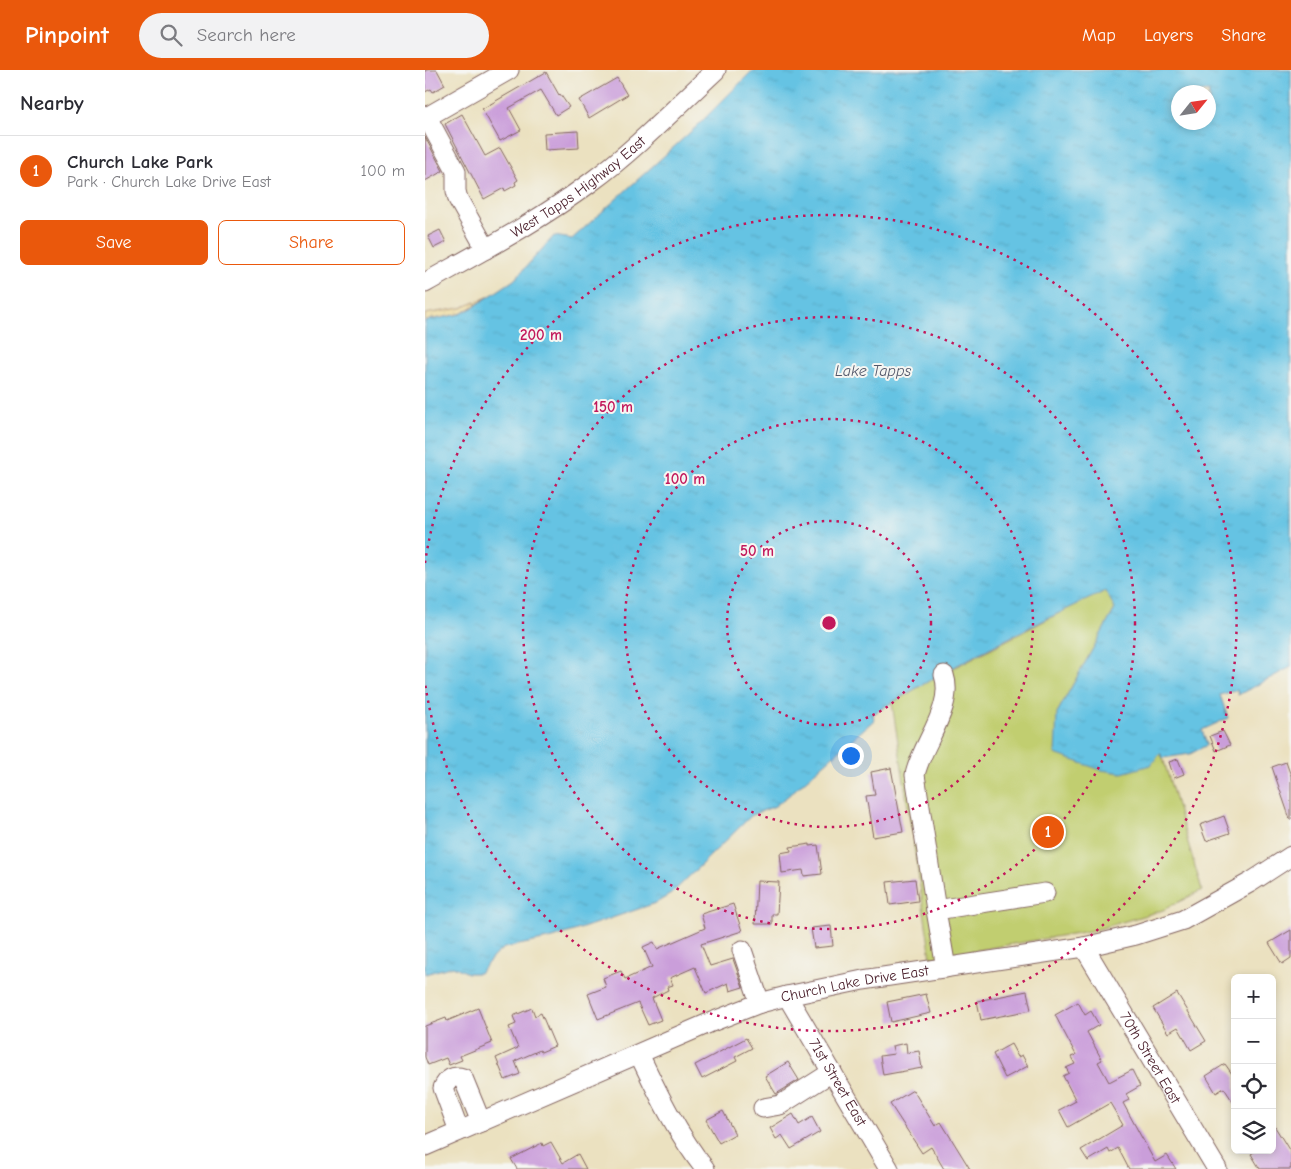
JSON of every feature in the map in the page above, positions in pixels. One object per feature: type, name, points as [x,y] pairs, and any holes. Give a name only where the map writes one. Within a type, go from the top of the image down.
[{"type":"street","points":[[486,249],[458,199],[456,171],[426,117],[509,70]]},
{"type":"street","name":"West Tapps Highway East","points":[[425,283],[519,231],[593,181],[635,146],[716,70]]},
{"type":"street","points":[[943,675],[946,681],[937,725],[917,766],[915,775],[946,968]]},
{"type":"street","name":"Church Lake Drive East","points":[[425,1146],[709,1023],[760,1003],[863,980],[1084,947],[1136,935],[1183,920],[1251,882],[1291,856]]},
{"type":"street","points":[[936,910],[1045,893]]},
{"type":"street","name":"70th Street East","points":[[1084,947],[1217,1169]]},
{"type":"street","points":[[742,950],[760,1003]]},
{"type":"street","name":"71st Street East","points":[[787,996],[889,1169]]},
{"type":"street","points":[[639,1054],[657,1092],[705,1169]]},
{"type":"street","points":[[763,1108],[780,1104],[832,1072]]},
{"type":"street","points":[[459,1132],[443,1088],[445,1082],[451,1078],[457,1076],[463,1078],[481,1122]]},
{"type":"sand","points":[[490,296],[461,314],[425,321],[425,314],[461,308]]},
{"type":"green space","points":[[1107,590],[1115,609],[1057,713],[1160,753],[1202,890],[1163,910],[1095,930],[931,958],[892,703],[934,678]]},
{"type":"water","name":"Lake Tapps","points":[[753,70],[1291,70],[1291,667],[1238,695],[1237,690],[1220,695],[1228,718],[1202,730],[1207,745],[1190,754],[1163,758],[1160,753],[1151,765],[1122,773],[1101,770],[1055,754],[1057,713],[1115,609],[1106,591],[988,649],[930,680],[873,714],[874,720],[789,795],[775,806],[752,815],[671,894],[656,903],[553,938],[504,948],[479,973],[468,973],[453,966],[425,974],[425,321],[460,314],[472,308],[514,280],[554,236],[572,239],[696,127]]},
{"type":"building","points":[[425,70],[437,70],[445,85],[433,92],[431,89],[425,92]]},
{"type":"building","points":[[546,72],[559,95],[569,107],[556,115],[541,90],[509,108],[521,130],[500,141],[482,109]]},
{"type":"building","points":[[617,78],[627,95],[589,118],[579,100]]},
{"type":"building","points":[[462,114],[485,156],[500,148],[518,180],[515,182],[516,185],[505,191],[504,188],[484,199],[445,124]]},
{"type":"building","points":[[578,131],[579,148],[545,150],[544,133]]},
{"type":"building","points":[[425,137],[443,171],[425,181]]},
{"type":"building","points":[[440,230],[446,242],[434,248],[428,236]]},
{"type":"building","points":[[1223,731],[1230,745],[1216,751],[1210,736]]},
{"type":"building","points":[[1178,759],[1184,774],[1174,778],[1169,762]]},
{"type":"building","points":[[1286,762],[1291,776],[1291,819],[1272,767]]},
{"type":"building","points":[[891,768],[903,832],[873,837],[866,796],[875,795],[871,772]]},
{"type":"building","points":[[1224,816],[1230,833],[1206,841],[1200,825]]},
{"type":"building","points":[[810,844],[810,846],[818,845],[822,874],[804,876],[803,870],[782,873],[780,853],[791,851],[790,847]]},
{"type":"building","points":[[915,879],[918,901],[890,905],[887,882]]},
{"type":"building","points":[[757,881],[779,882],[777,914],[772,914],[772,924],[755,924]]},
{"type":"building","points":[[733,904],[742,931],[701,944],[710,966],[733,959],[743,987],[730,991],[728,983],[706,993],[695,967],[670,978],[673,985],[667,987],[668,990],[652,998],[661,1020],[648,1025],[638,1003],[598,1019],[588,994],[606,987],[603,978],[621,971],[625,979],[652,967],[643,947],[654,942],[657,949],[705,928],[701,914]]},
{"type":"building","points":[[831,926],[833,946],[814,948],[811,928]]},
{"type":"building","points":[[1291,930],[1291,958],[1282,964],[1269,943]]},
{"type":"building","points":[[1027,991],[1031,1010],[981,1020],[977,1001]]},
{"type":"building","points":[[1177,993],[1206,1041],[1191,1050],[1178,1027],[1168,1033],[1153,1008]]},
{"type":"building","points":[[926,994],[931,1013],[891,1022],[887,1002]]},
{"type":"building","points":[[1078,1002],[1085,1015],[1091,1011],[1099,1025],[1087,1032],[1102,1060],[1098,1062],[1109,1082],[1132,1070],[1140,1086],[1126,1094],[1129,1100],[1123,1103],[1155,1162],[1167,1155],[1176,1169],[1129,1169],[1118,1148],[1110,1153],[1108,1149],[1088,1161],[1081,1150],[1123,1125],[1110,1103],[1068,1127],[1059,1110],[1076,1101],[1063,1076],[1069,1073],[1066,1068],[1075,1064],[1071,1057],[1076,1055],[1055,1015]]},
{"type":"building","points":[[478,1008],[492,1043],[460,1056],[462,1060],[449,1065],[446,1058],[428,1065],[425,1057],[425,1026],[446,1018],[447,1021]]},
{"type":"building","points":[[532,1008],[535,1016],[541,1013],[555,1046],[541,1052],[540,1050],[515,1061],[520,1074],[505,1080],[496,1058],[518,1048],[509,1027],[516,1024],[513,1016]]},
{"type":"building","points":[[746,1038],[752,1048],[735,1057],[737,1061],[702,1079],[695,1065]]},
{"type":"building","points":[[906,1043],[907,1053],[919,1051],[922,1068],[883,1075],[880,1056],[894,1054],[892,1046]]},
{"type":"building","points":[[1011,1044],[1018,1057],[1022,1055],[1028,1066],[1005,1078],[993,1054]]},
{"type":"building","points":[[788,1062],[799,1080],[776,1094],[765,1076]]},
{"type":"building","points":[[1225,1064],[1231,1072],[1231,1099],[1224,1088],[1216,1093],[1206,1076]]},
{"type":"building","points":[[913,1090],[935,1126],[941,1122],[970,1169],[944,1169],[931,1147],[922,1153],[890,1104]]},
{"type":"building","points":[[723,1111],[735,1134],[719,1143],[706,1120]]},
{"type":"building","points":[[793,1114],[799,1125],[812,1117],[820,1132],[791,1149],[782,1135],[776,1139],[770,1128]]},
{"type":"building","points":[[1276,1129],[1291,1153],[1291,1169],[1260,1169],[1251,1154],[1276,1154]]},
{"type":"building","points":[[551,1142],[563,1163],[578,1154],[586,1169],[517,1169],[511,1159],[542,1143],[543,1146]]},
{"type":"place","name":"Church Lake Park","points":[[1048,832]]}]
